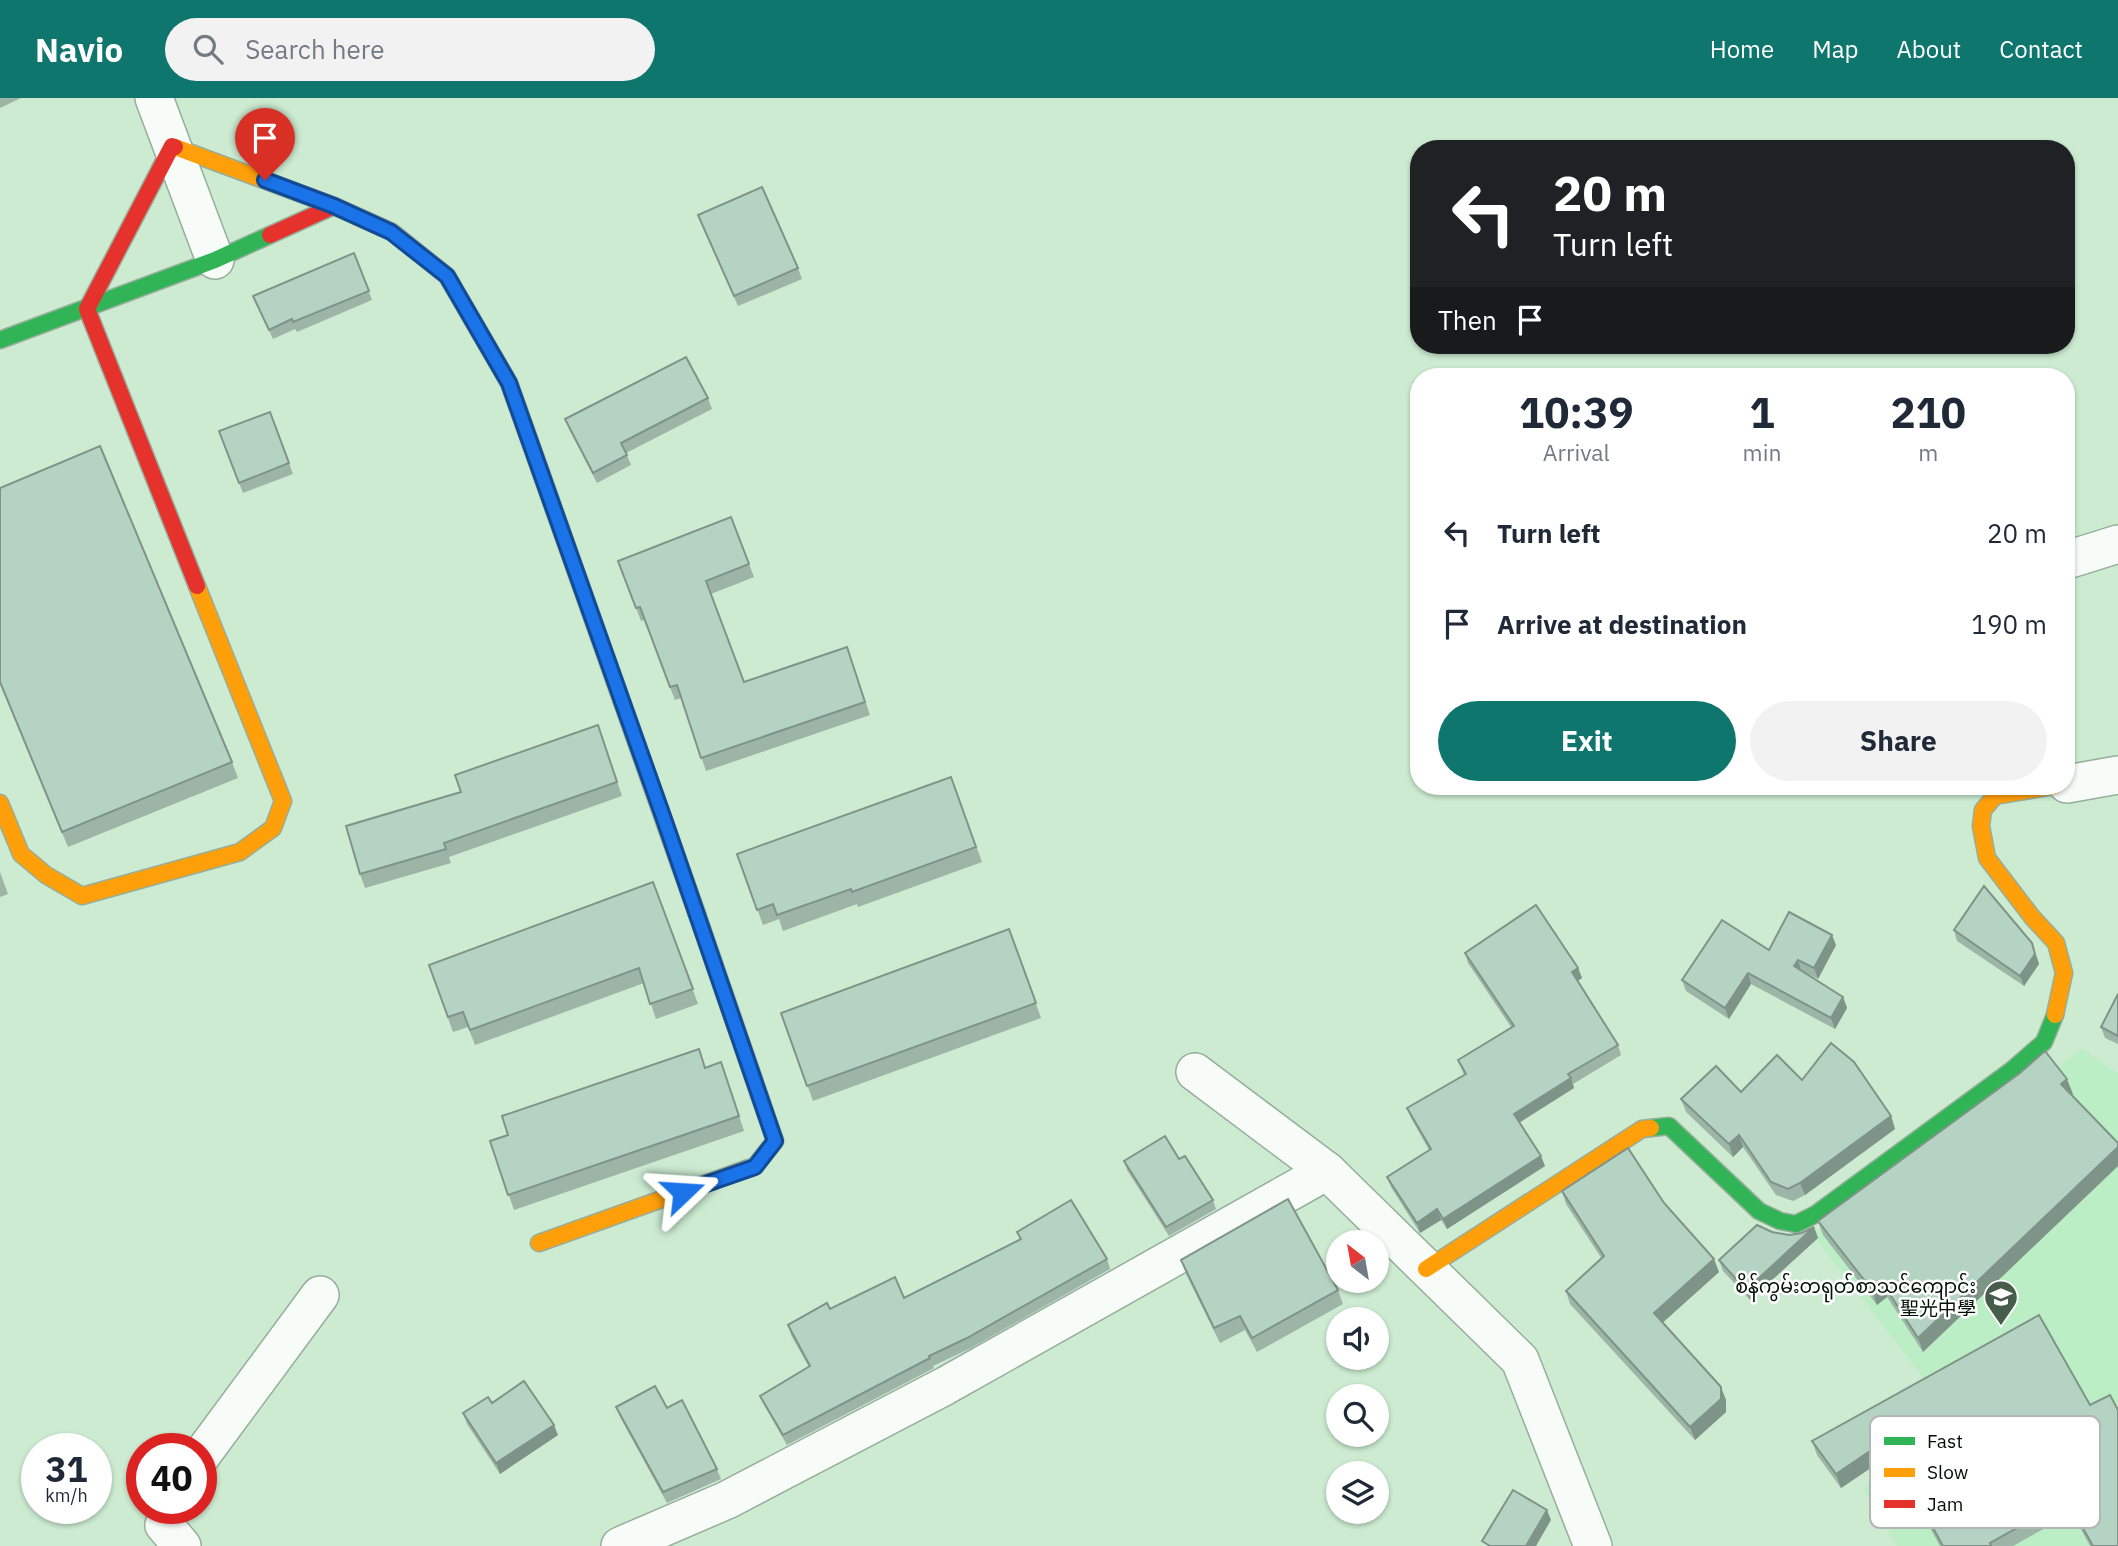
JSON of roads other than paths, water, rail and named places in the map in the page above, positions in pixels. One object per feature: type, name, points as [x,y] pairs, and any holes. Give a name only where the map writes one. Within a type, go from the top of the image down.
[{"type":"street","points":[[154,98],[215,260]]},
{"type":"street","points":[[172,146],[334,206],[391,232],[447,276],[509,383],[775,1141],[755,1167],[540,1243]]},
{"type":"street","points":[[0,803],[21,854],[82,897],[240,852],[273,828],[283,801],[87,309],[172,146]]},
{"type":"street","points":[[0,340],[215,260],[334,206]]},
{"type":"street","points":[[2075,557],[2118,544]]},
{"type":"street","points":[[2075,782],[2118,775]]},
{"type":"street","points":[[1426,1269],[1642,1129],[1669,1126],[1759,1211],[1780,1221],[1796,1224],[1816,1214],[2012,1070],[2044,1042],[2057,1011],[2064,973],[2056,943],[1987,858],[1981,826],[1983,810],[1995,796],[2001,795]]},
{"type":"street","points":[[1195,1072],[1327,1171],[1520,1360],[1593,1546]]},
{"type":"street","points":[[620,1546],[727,1500],[945,1386],[1327,1171]]},
{"type":"street","points":[[217,1434],[320,1295]]},
{"type":"street","points":[[164,1524],[181,1546]]},
{"type":"place","name":"စိန်ကွမ်းတရုတ်စာသင်ကျောင်း 聖光中學","points":[[2001,1327]]}]
